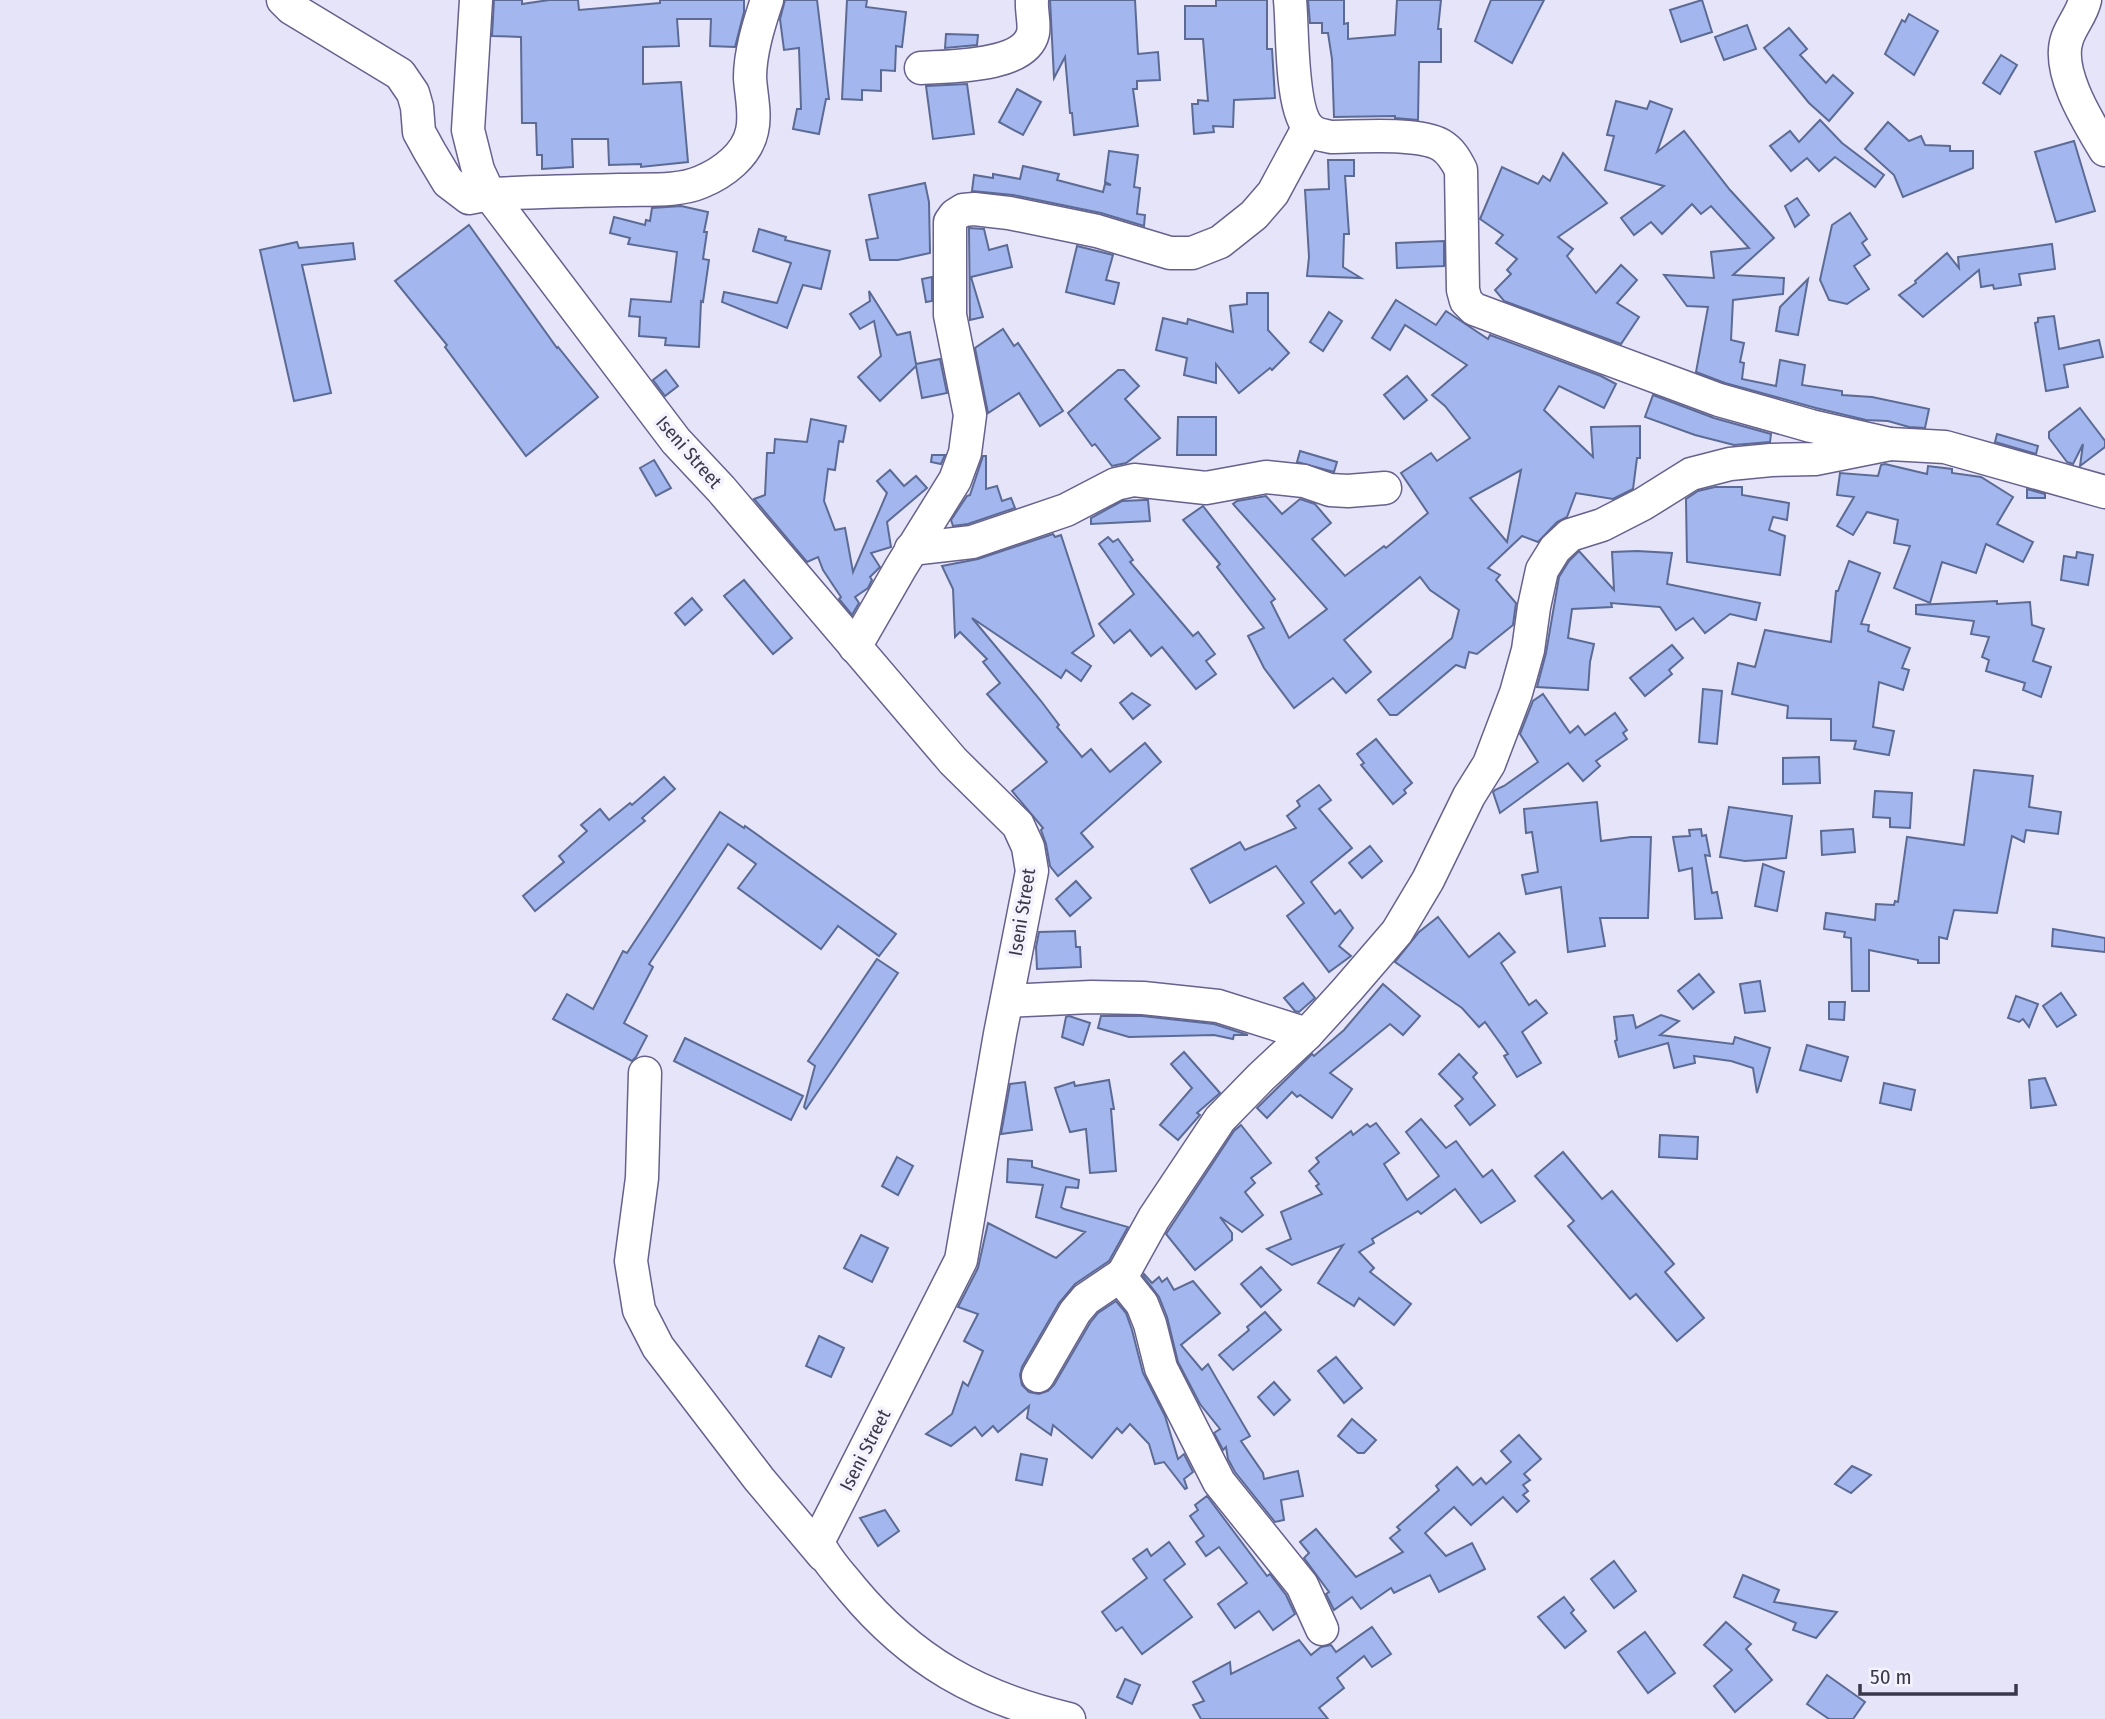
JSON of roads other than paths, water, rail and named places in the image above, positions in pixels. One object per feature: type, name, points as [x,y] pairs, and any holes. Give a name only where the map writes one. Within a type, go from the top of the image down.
[{"type":"street","points":[[283,0],[291,8],[400,74],[417,107],[419,132],[448,181],[469,198],[489,194],[684,186],[700,183],[738,158],[747,147],[752,132],[751,65],[767,0]]},
{"type":"street","name":"Iseni Street","points":[[476,0],[468,131],[478,170],[489,194],[676,441],[721,489],[953,761],[1018,825],[1028,847],[1032,871],[961,1260],[856,1471],[827,1521],[818,1542],[823,1555]]},
{"type":"street","points":[[921,68],[991,63],[1019,50],[1033,33],[1032,0]]},
{"type":"street","points":[[1290,0],[1296,87],[1300,112],[1308,128],[1318,135],[1331,137],[1417,137],[1440,144],[1453,155],[1461,170],[1463,290],[1466,301],[1474,309],[1719,400],[1811,426],[1890,444],[1945,447],[2105,492]]},
{"type":"street","points":[[2085,0],[2066,40],[2065,62],[2070,83],[2088,122],[2105,150]]},
{"type":"street","points":[[855,647],[911,549],[955,480],[965,453],[970,415],[950,315],[950,222],[955,215],[963,210],[974,209],[1009,213],[1097,231],[1170,253],[1192,253],[1220,242],[1254,215],[1273,193],[1308,128]]},
{"type":"street","points":[[1038,1376],[1074,1312],[1086,1298],[1123,1275],[1154,1218],[1220,1119],[1307,1034],[1397,932],[1428,880],[1469,796],[1489,764],[1522,671],[1542,570],[1555,549],[1570,535],[1602,525],[1692,474],[1730,464],[1815,459],[1890,444]]},
{"type":"street","points":[[911,549],[972,542],[1066,510],[1116,484],[1134,480],[1206,488],[1266,477],[1304,481],[1330,490],[1385,488]]},
{"type":"street","points":[[1007,1001],[1091,997],[1143,998],[1218,1006],[1307,1034]]},
{"type":"street","points":[[645,1073],[642,1178],[631,1261],[639,1310],[658,1348],[759,1479],[874,1615],[960,1681],[983,1693],[1069,1719]]},
{"type":"street","points":[[1123,1275],[1126,1284],[1142,1304],[1161,1368],[1219,1482],[1302,1585],[1322,1629]]}]
